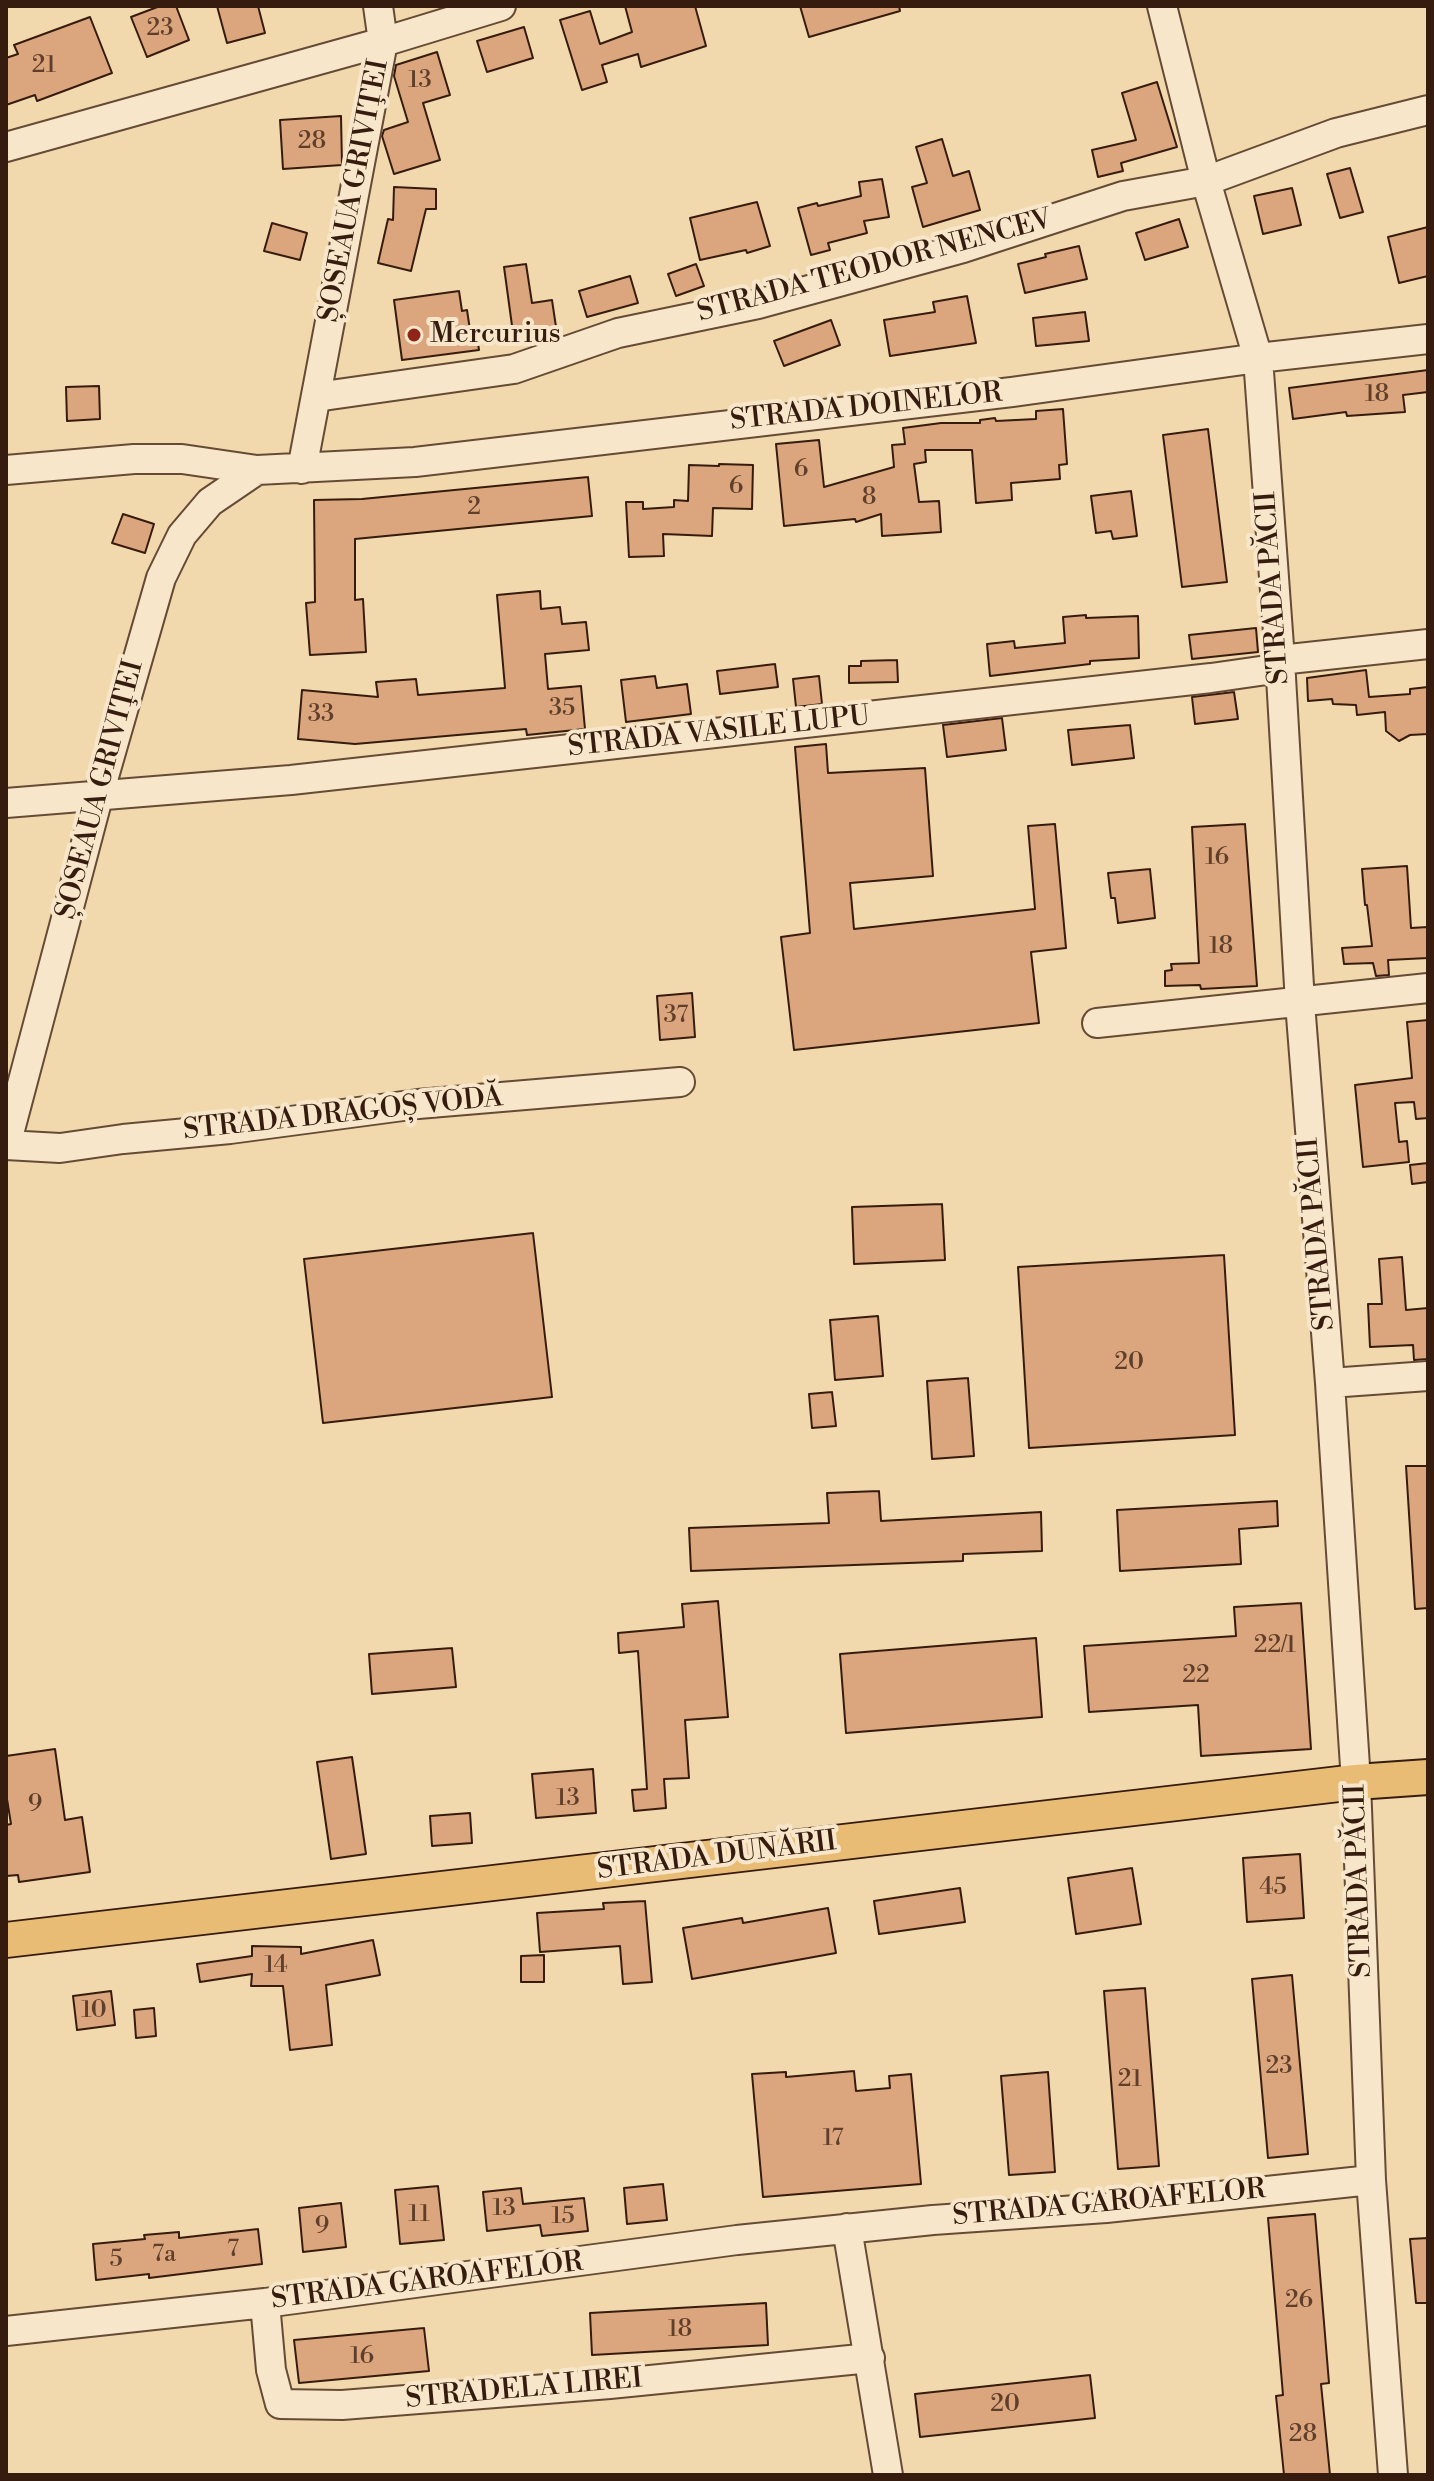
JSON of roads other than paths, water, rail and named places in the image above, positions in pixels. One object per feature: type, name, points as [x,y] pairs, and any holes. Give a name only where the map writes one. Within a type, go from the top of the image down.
[{"type":"main road","name":"STRADA DUNĂRII","points":[[6,1940],[1356,1782],[1428,1777]]},
{"type":"street","name":"ȘOSEAUA GRIVIŢEI","points":[[302,469],[383,42],[378,6]]},
{"type":"street","points":[[6,147],[501,6]]},
{"type":"street","name":"STRADA PĂCII","points":[[1162,6],[1206,181],[1258,358],[1356,1782],[1371,2180],[1393,2475]]},
{"type":"street","name":"STRADA TEODOR NENCEV","points":[[316,397],[514,369],[618,333],[758,304],[963,248],[1123,196],[1206,181],[1336,133],[1428,110]]},
{"type":"street","name":"STRADA DOINELOR","points":[[302,469],[415,462],[1012,392],[1258,358],[1428,339]]},
{"type":"street","points":[[6,470],[134,459],[182,459],[257,470],[302,469]]},
{"type":"street","name":"ȘOSEAUA GRIVIŢEI","points":[[6,1145],[99,794],[157,593],[182,535],[210,502],[257,470]]},
{"type":"street","name":"STRADA VASILE LUPU","points":[[6,803],[291,780],[1195,680],[1267,670],[1280,660],[1428,644]]},
{"type":"street","points":[[1097,1023],[1428,988]]},
{"type":"street","name":"STRADA DRAGOȘ VODĂ","points":[[6,1145],[60,1148],[418,1104],[680,1082]]},
{"type":"street","points":[[1330,1383],[1428,1376]]},
{"type":"street","name":"STRADA GAROAFELOR","points":[[6,2331],[265,2303],[737,2240],[847,2228],[1106,2208],[1371,2180]]},
{"type":"street","points":[[847,2228],[888,2475]]},
{"type":"street","name":"STRADELA LIREI","points":[[265,2303],[271,2370],[280,2404],[342,2405],[610,2384],[870,2358]]},
{"type":"place","name":"Mercurius","points":[[414,335]]}]
